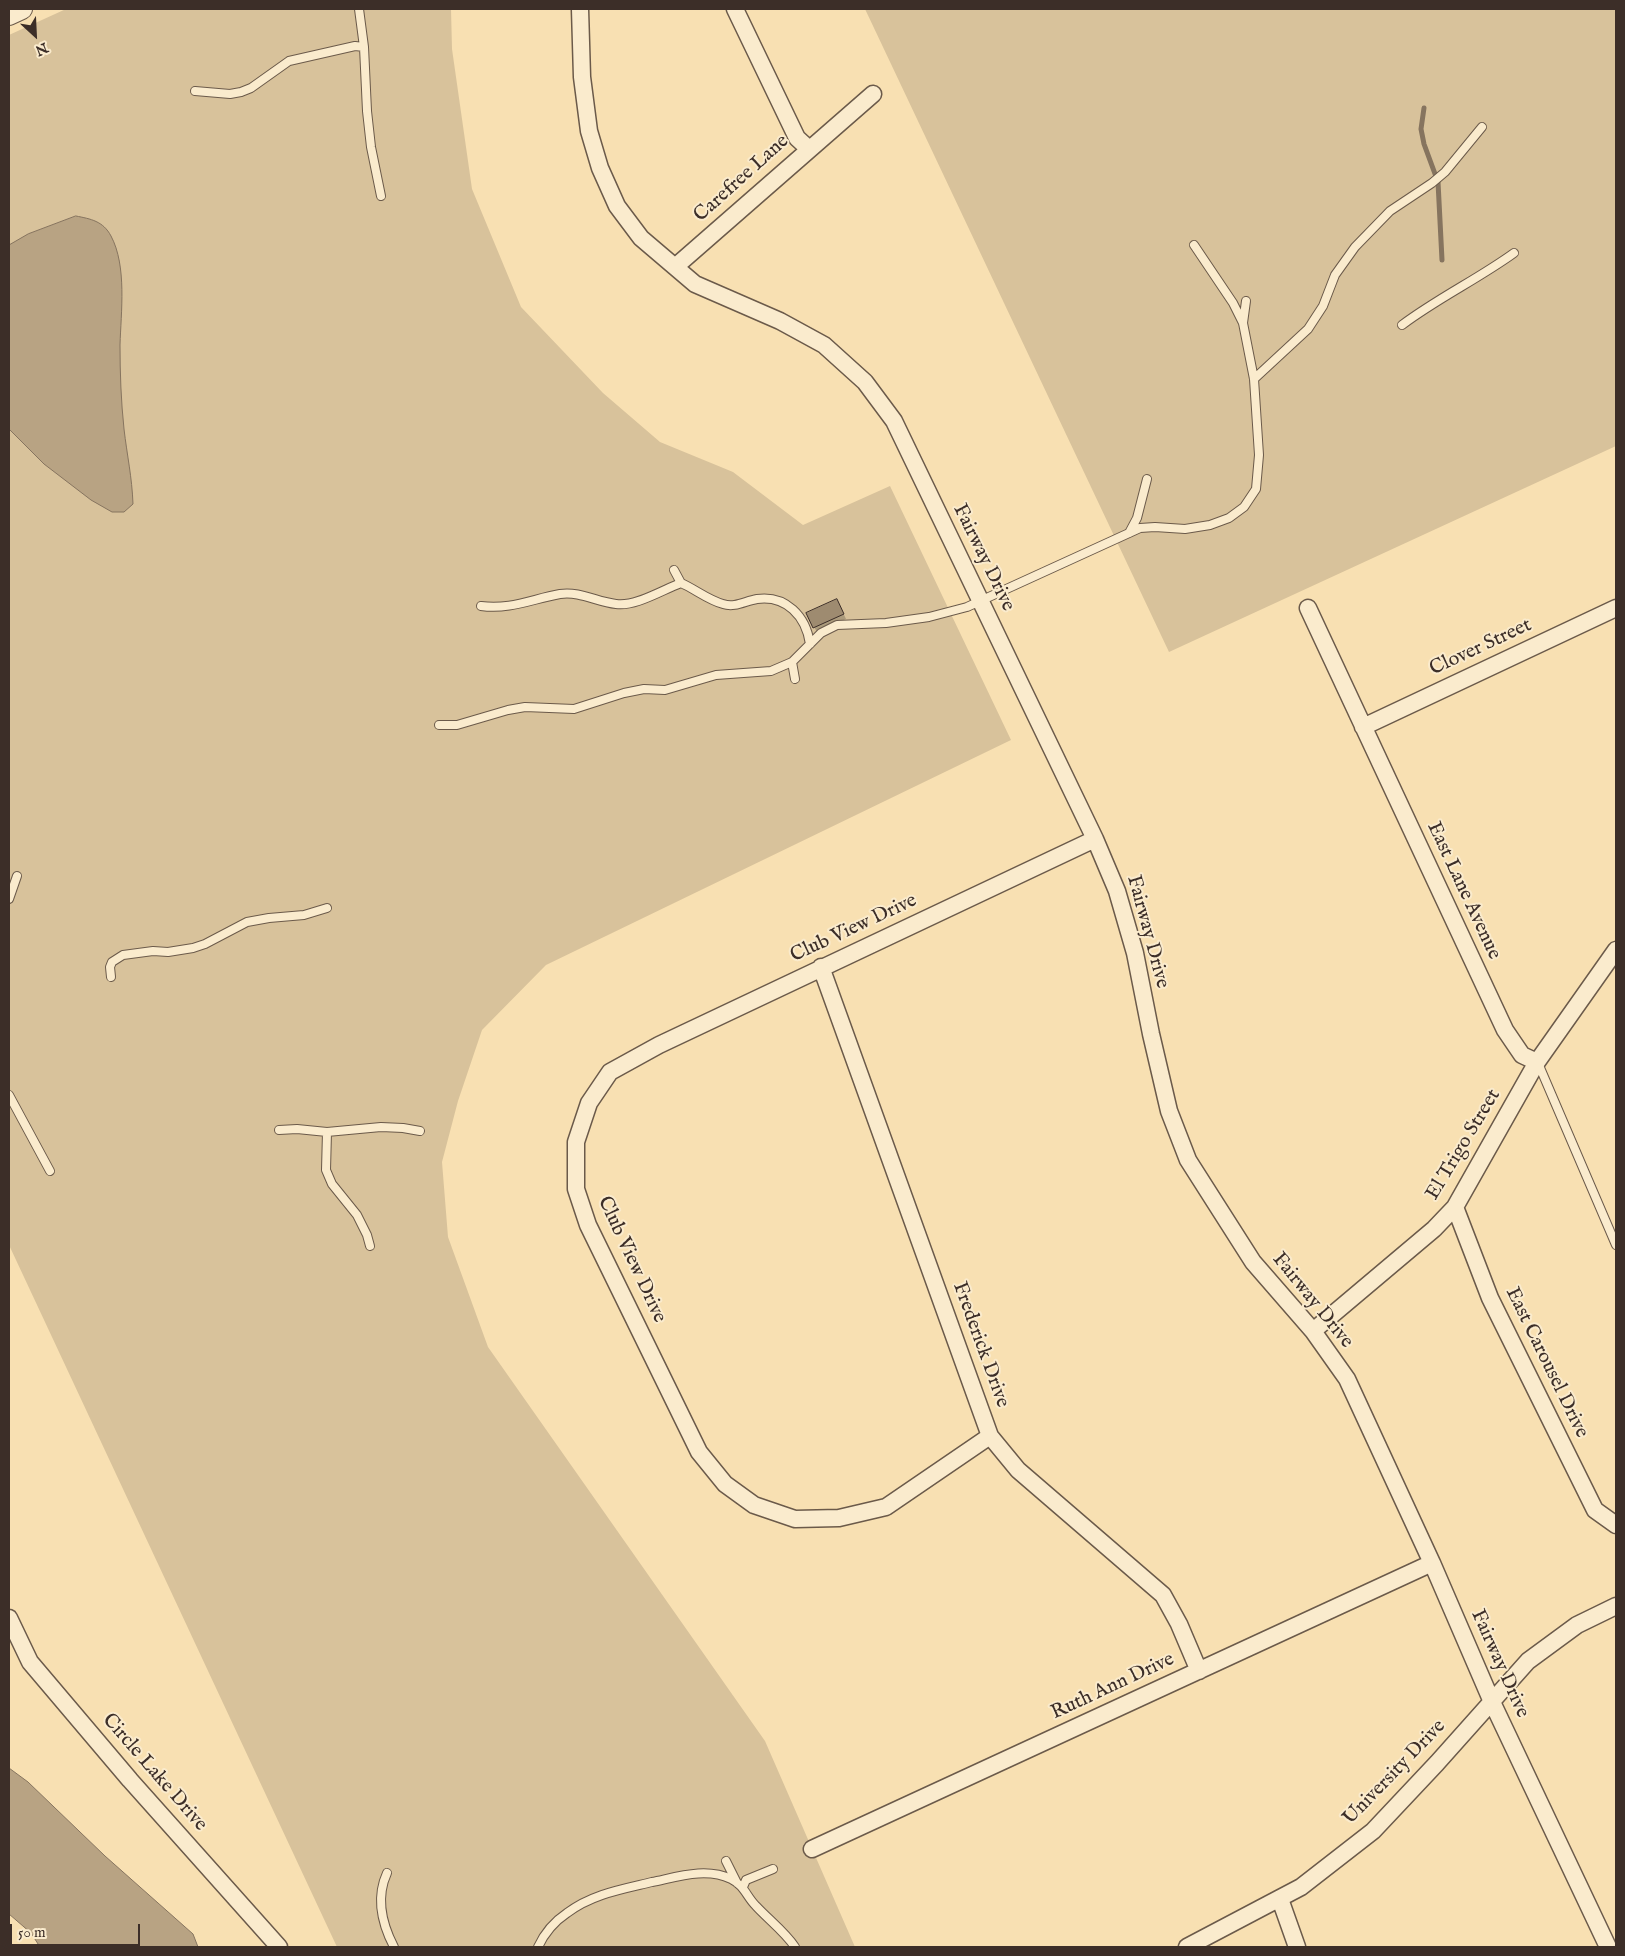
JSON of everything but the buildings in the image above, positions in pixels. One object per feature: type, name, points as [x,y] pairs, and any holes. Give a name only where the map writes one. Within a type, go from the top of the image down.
[{"type":"street","points":[[9,15],[22,9]]},
{"type":"street","name":"Fairway Drive","points":[[580,9],[582,77],[589,131],[600,168],[618,206],[641,238],[694,284],[780,321],[824,345],[865,382],[894,420],[1095,839],[1117,890],[1135,952],[1151,1034],[1169,1111],[1188,1160],[1253,1262],[1313,1331],[1347,1379],[1432,1563],[1492,1702],[1608,1947]]},
{"type":"street","name":"Carefree Lane","points":[[675,267],[809,149],[797,138],[735,9]]},
{"type":"street","points":[[809,149],[873,94]]},
{"type":"street","name":"East Lane Avenue","points":[[1308,608],[1505,1030],[1522,1055],[1538,1062]]},
{"type":"street","name":"Clover Street","points":[[1363,727],[1616,608]]},
{"type":"street","name":"Club View Drive","points":[[990,1436],[886,1507],[839,1518],[795,1519],[754,1505],[726,1484],[700,1452],[588,1225],[576,1189],[576,1142],[589,1103],[610,1072],[659,1045],[1095,839]]},
{"type":"street","name":"El Trigo Street","points":[[1313,1331],[1434,1229],[1455,1207],[1538,1062],[1616,950]]},
{"type":"street","name":"Frederick Drive","points":[[822,967],[990,1436],[1018,1470],[1164,1595],[1199,1671]]},
{"type":"street","name":"East Carousel Drive","points":[[1455,1207],[1490,1298],[1595,1510],[1616,1525]]},
{"type":"street","name":"Ruth Ann Drive","points":[[812,1849],[1432,1563]]},
{"type":"street","name":"University Drive","points":[[1187,1947],[1301,1887],[1373,1831],[1528,1661],[1577,1625],[1616,1606]]},
{"type":"street","name":"Circle Lake Drive","points":[[9,1618],[30,1662],[130,1780],[279,1947]]},
{"type":"street","points":[[1280,1899],[1297,1947]]},
{"type":"lane","points":[[359,9],[364,47],[368,120],[381,196]]},
{"type":"lane","points":[[195,91],[230,94],[241,92],[251,88],[289,61],[356,46],[364,47]]},
{"type":"lane","points":[[1254,379],[1308,329],[1322,306],[1335,275],[1355,247],[1390,211],[1445,172],[1482,127]]},
{"type":"lane","points":[[439,725],[457,725],[525,707],[574,708],[624,693],[664,690],[716,675],[771,671],[792,662],[822,633],[836,625],[886,623],[929,617],[967,607],[1140,528],[1185,529],[1210,525],[1229,518],[1244,507],[1256,489],[1260,455],[1254,379],[1242,323],[1233,303],[1194,245]]},
{"type":"lane","points":[[1402,325],[1426,307],[1484,274],[1514,253]]},
{"type":"lane","points":[[1242,323],[1246,301]]},
{"type":"lane","points":[[1129,533],[1137,518],[1147,479]]},
{"type":"lane","points":[[674,570],[680,583],[722,604],[735,606],[746,601],[771,598],[794,610],[802,619],[810,644]]},
{"type":"lane","points":[[481,606],[498,608],[560,594],[571,594],[616,604],[630,604],[680,583]]},
{"type":"lane","points":[[792,662],[795,679]]},
{"type":"lane","points":[[9,899],[17,876]]},
{"type":"lane","points":[[111,977],[110,968],[112,962],[123,955],[186,949],[204,944],[247,922],[304,915],[328,908]]},
{"type":"lane","points":[[1538,1062],[1616,1245]]},
{"type":"lane","points":[[9,1094],[50,1172]]},
{"type":"lane","points":[[278,1130],[297,1129],[326,1132],[381,1127],[420,1131]]},
{"type":"lane","points":[[326,1132],[326,1170],[332,1184],[363,1225],[370,1246]]},
{"type":"lane","points":[[726,1861],[754,1905],[788,1937],[795,1947]]},
{"type":"lane","points":[[740,1885],[746,1880],[772,1869]]},
{"type":"lane","points":[[387,1873],[382,1884],[381,1908],[394,1947]]},
{"type":"lane","points":[[538,1947],[551,1928],[567,1913],[587,1901],[619,1889],[688,1874],[710,1873],[730,1878],[740,1885]]},
{"type":"shaded area","points":[[66,9],[451,9],[452,49],[472,189],[521,307],[603,393],[660,442],[733,472],[803,525],[890,486],[1011,740],[546,965],[482,1030],[458,1101],[442,1162],[448,1237],[488,1347],[765,1741],[855,1947],[337,1947],[9,1245],[9,35]]},
{"type":"shaded area","points":[[865,9],[1616,9],[1616,446],[1169,652]]},
{"type":"shaded area","points":[[76,216],[92,220],[108,231],[116,248],[119,261],[122,289],[121,398],[133,504],[124,512],[112,512],[91,500],[44,464],[9,429],[9,245],[28,234]]},
{"type":"shaded area","points":[[9,1768],[28,1782],[105,1856],[193,1934],[198,1947],[40,1947],[31,1933],[9,1914]]},
{"type":"waterway","points":[[1424,108],[1421,129],[1424,144],[1438,182],[1442,260]]}]
